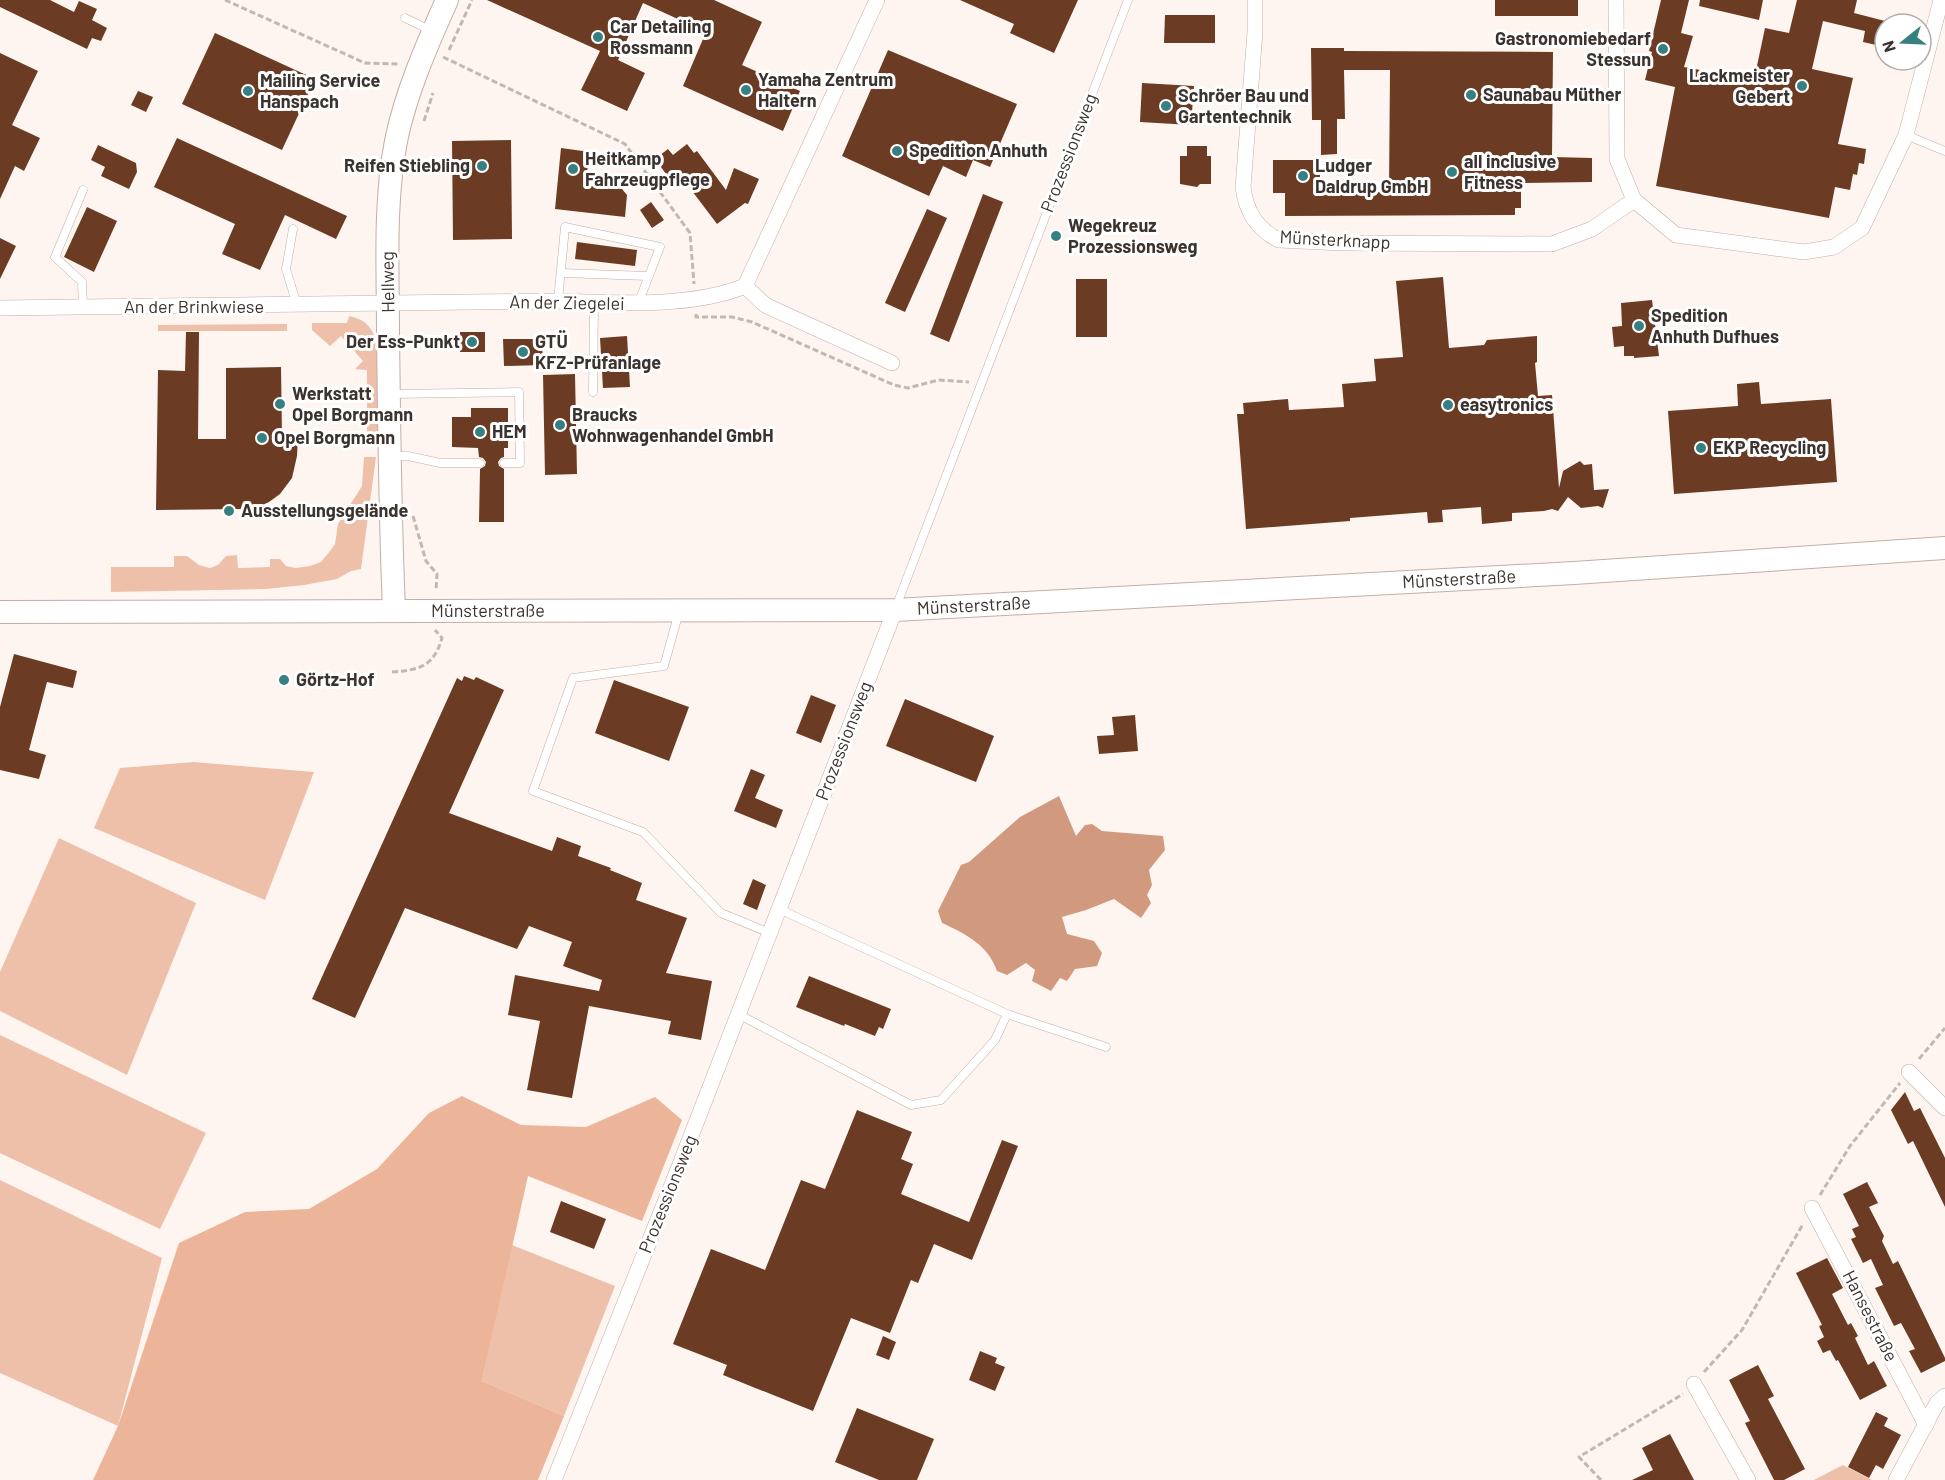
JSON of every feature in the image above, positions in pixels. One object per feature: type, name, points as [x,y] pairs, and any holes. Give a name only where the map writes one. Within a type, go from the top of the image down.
[{"type":"main road","name":"Hellweg","points":[[394,610],[389,456],[387,227],[392,166],[401,120],[416,71],[447,0]]},
{"type":"main road","name":"Münsterstraße","points":[[0,612],[895,610],[1574,573],[1945,548]]},
{"type":"street","points":[[877,0],[745,286],[765,305],[892,363]]},
{"type":"street","name":"Münsterknapp","points":[[1255,0],[1243,187],[1246,206],[1251,215],[1261,229],[1273,237],[1279,240],[1343,243],[1552,244],[1592,229],[1634,200]]},
{"type":"street","points":[[1616,0],[1617,159],[1634,200],[1676,235],[1804,252],[1834,247],[1862,228],[1906,135],[1941,0]]},
{"type":"street","name":"An der Ziegelei","points":[[388,303],[638,303],[725,294],[745,286]]},
{"type":"street","name":"An der Brinkwiese","points":[[0,308],[298,306],[388,303]]},
{"type":"street","name":"Prozessionsweg","points":[[554,1480],[895,610]]},
{"type":"street","points":[[1910,1072],[1945,1108]]},
{"type":"street","name":"Hansestraße","points":[[1812,1208],[1926,1425]]},
{"type":"street","points":[[1694,1384],[1748,1480]]},
{"type":"street","points":[[1896,1480],[1926,1425],[1942,1402]]},
{"type":"lane","name":"Prozessionsweg","points":[[895,610],[1128,0]]},
{"type":"lane","points":[[405,18],[429,41]]},
{"type":"lane","points":[[1906,135],[1945,151]]},
{"type":"lane","points":[[83,190],[55,257],[82,282],[83,308]]},
{"type":"lane","points":[[558,302],[565,227],[660,247],[638,303]]},
{"type":"lane","points":[[293,229],[286,269],[298,306]]},
{"type":"lane","points":[[561,273],[648,276]]},
{"type":"lane","points":[[593,392],[594,302]]},
{"type":"lane","points":[[388,394],[519,392],[520,463],[504,463]]},
{"type":"lane","points":[[389,456],[408,456],[440,463],[480,463]]},
{"type":"lane","points":[[679,611],[664,666],[573,678],[533,791],[643,832],[721,913],[770,933]]},
{"type":"lane","points":[[779,909],[1007,1014],[1106,1047]]},
{"type":"lane","points":[[738,1014],[911,1105],[941,1100],[995,1040],[1007,1014]]},
{"type":"path","points":[[225,0],[365,63],[397,63],[416,71]]},
{"type":"path","points":[[429,41],[450,60],[625,144],[690,233],[696,298]]},
{"type":"path","points":[[393,672],[416,670],[433,659],[442,638],[435,631],[436,610]]},
{"type":"path","points":[[1601,1480],[1579,1458],[1678,1398],[1694,1384]]},
{"type":"shaded area","points":[[349,316],[365,322],[377,345],[379,432],[367,432],[367,370],[355,369],[363,361],[341,336],[330,346],[312,330],[312,323],[347,323]]},
{"type":"shaded area","points":[[287,324],[287,331],[158,331],[158,325]]},
{"type":"shaded area","points":[[364,457],[376,457],[361,569],[351,571],[337,579],[266,589],[111,592],[111,567],[174,567],[174,556],[187,556],[199,565],[210,568],[218,565],[226,556],[237,555],[238,568],[270,567],[270,559],[280,559],[286,566],[296,568],[321,562],[335,544],[338,524],[362,486]]},
{"type":"shaded area","points":[[194,762],[314,772],[265,900],[94,828],[120,768]]},
{"type":"shaded area","points":[[1059,796],[1076,836],[1085,825],[1092,824],[1102,831],[1163,836],[1165,850],[1149,870],[1152,885],[1147,895],[1151,903],[1141,918],[1114,899],[1062,917],[1067,934],[1094,941],[1102,953],[1097,966],[1075,969],[1067,981],[1060,978],[1051,991],[1032,981],[1035,970],[1026,963],[1007,975],[997,971],[982,947],[968,936],[942,923],[938,911],[961,865],[969,862],[1020,817]]},
{"type":"shaded area","points":[[59,838],[196,903],[127,1075],[0,1011],[0,972]]},
{"type":"shaded area","points":[[0,1035],[206,1133],[160,1229],[0,1153]]},
{"type":"shaded area","points":[[462,1096],[521,1125],[586,1127],[655,1097],[682,1120],[642,1221],[528,1176],[482,1381],[564,1416],[538,1480],[93,1480],[118,1426],[179,1243],[245,1212],[309,1209],[377,1169],[429,1113]]},
{"type":"shaded area","points":[[0,1180],[162,1258],[118,1426],[0,1373]]},
{"type":"shaded area","points":[[512,1245],[615,1286],[564,1416],[482,1381]]},
{"type":"shaded area","points":[[1843,1465],[1872,1480],[1814,1480]]},
{"type":"building","points":[[0,0],[50,0],[74,12],[79,1],[97,9],[92,20],[107,28],[101,41],[92,38],[87,49],[0,7]]},
{"type":"building","points":[[487,0],[714,0],[762,22],[742,65],[800,91],[783,131],[683,86],[706,32],[643,3],[618,60],[645,73],[627,111],[581,90],[600,51]]},
{"type":"building","points":[[960,0],[1078,0],[1054,53],[1010,33],[1014,24]]},
{"type":"building","points":[[1495,0],[1578,0],[1578,16],[1495,16]]},
{"type":"building","points":[[1661,0],[1689,0],[1681,33],[1693,36],[1684,67],[1754,80],[1765,28],[1789,33],[1797,0],[1857,0],[1854,13],[1873,18],[1873,44],[1863,42],[1865,31],[1823,21],[1812,69],[1853,78],[1838,144],[1866,149],[1864,164],[1859,163],[1857,175],[1853,174],[1850,190],[1835,187],[1829,218],[1656,186],[1675,87],[1645,80],[1652,52],[1649,51]]},
{"type":"building","points":[[1700,0],[1763,0],[1759,20],[1699,6]]},
{"type":"building","points":[[1165,15],[1215,15],[1215,43],[1164,43]]},
{"type":"building","name":"Mailing Service Hanspach","points":[[215,33],[315,79],[282,150],[182,104]]},
{"type":"building","points":[[1311,48],[1344,48],[1344,51],[1553,52],[1552,157],[1592,158],[1592,182],[1521,183],[1521,208],[1515,208],[1515,215],[1285,216],[1285,193],[1273,193],[1273,160],[1320,160],[1320,191],[1389,192],[1390,70],[1344,70],[1345,119],[1337,119],[1337,154],[1321,155],[1321,120],[1312,120]]},
{"type":"building","points":[[888,50],[1017,104],[990,167],[973,160],[966,177],[943,166],[929,196],[842,156]]},
{"type":"building","points":[[0,53],[38,71],[12,125],[40,138],[24,171],[15,166],[0,199]]},
{"type":"building","points":[[1142,83],[1194,86],[1191,125],[1140,122]]},
{"type":"building","points":[[138,91],[153,97],[146,112],[131,105]]},
{"type":"building","points":[[177,138],[347,216],[336,239],[285,215],[260,270],[222,254],[235,224],[154,187]]},
{"type":"building","name":"Reifen Stiebling","points":[[511,140],[512,239],[453,240],[452,141]]},
{"type":"building","points":[[687,144],[694,153],[697,151],[726,190],[734,168],[759,179],[748,204],[745,203],[717,224],[683,179],[675,186],[655,159],[668,149],[673,155]]},
{"type":"building","points":[[98,145],[136,163],[137,172],[129,189],[101,176],[105,167],[91,160]]},
{"type":"building","points":[[1187,146],[1207,146],[1207,156],[1211,156],[1211,184],[1200,184],[1197,187],[1180,184],[1180,156],[1187,156]]},
{"type":"building","name":"Heitkamp Fahrzeugpflege","points":[[561,148],[590,152],[585,185],[622,189],[627,195],[625,217],[555,209]]},
{"type":"building","points":[[983,194],[1003,202],[949,342],[930,334]]},
{"type":"building","points":[[651,202],[664,220],[652,228],[640,210]]},
{"type":"building","points":[[87,207],[117,221],[94,272],[64,257]]},
{"type":"building","points":[[927,209],[947,218],[905,312],[885,303]]},
{"type":"building","points":[[0,238],[16,246],[0,279]]},
{"type":"building","points":[[577,242],[637,250],[635,266],[575,259]]},
{"type":"building","name":"easytronics","points":[[1443,277],[1449,348],[1484,345],[1487,340],[1537,336],[1537,362],[1535,363],[1538,396],[1552,395],[1559,488],[1563,471],[1580,461],[1584,465],[1592,464],[1594,490],[1609,489],[1603,508],[1598,506],[1581,508],[1568,497],[1558,511],[1552,509],[1512,513],[1512,521],[1482,524],[1481,507],[1442,510],[1443,522],[1428,523],[1427,512],[1246,529],[1237,414],[1244,414],[1243,403],[1288,399],[1289,410],[1344,407],[1342,384],[1376,381],[1374,359],[1403,357],[1396,281]]},
{"type":"building","points":[[1076,279],[1107,279],[1107,337],[1076,337]]},
{"type":"building","points":[[1652,300],[1659,356],[1634,358],[1634,356],[1624,356],[1624,346],[1614,347],[1612,327],[1622,326],[1621,303]]},
{"type":"building","name":"Opel Borgmann","points":[[186,332],[199,332],[198,439],[226,439],[226,368],[281,367],[282,437],[298,437],[297,456],[292,478],[280,494],[256,508],[156,510],[158,370],[185,371]]},
{"type":"building","name":"Der Ess-Punkt","points":[[460,332],[485,332],[485,352],[460,352]]},
{"type":"building","points":[[627,336],[630,387],[603,388],[600,338]]},
{"type":"building","name":"GTÜ KFZ-Prüfanlage","points":[[503,339],[542,339],[543,365],[504,366]]},
{"type":"building","name":"Braucks Wohnwagenhandel GmbH","points":[[575,374],[577,474],[545,475],[543,375]]},
{"type":"building","points":[[1759,382],[1761,404],[1831,399],[1837,482],[1674,494],[1668,411],[1738,406],[1737,384]]},
{"type":"building","points":[[471,408],[508,408],[508,448],[504,448],[504,457],[498,462],[499,466],[504,469],[504,522],[479,522],[480,469],[485,466],[486,462],[479,457],[478,448],[452,447],[452,417],[471,417]]},
{"type":"building","points":[[14,654],[77,671],[73,688],[47,682],[29,750],[46,755],[39,779],[0,770],[0,707]]},
{"type":"building","points":[[464,676],[474,680],[476,677],[504,690],[449,813],[552,851],[557,837],[581,846],[578,856],[642,883],[636,900],[687,918],[666,973],[712,981],[701,1040],[668,1034],[671,1021],[589,1006],[572,1098],[527,1090],[540,1021],[508,1015],[515,975],[599,991],[602,980],[563,966],[572,942],[529,926],[517,949],[405,908],[355,1018],[312,999],[457,678],[462,681]]},
{"type":"building","points":[[614,680],[689,707],[669,761],[595,733]]},
{"type":"building","points":[[811,695],[836,705],[821,743],[796,733]]},
{"type":"building","points":[[905,699],[994,736],[976,782],[886,746]]},
{"type":"building","points":[[1135,715],[1138,751],[1099,754],[1097,736],[1114,735],[1112,717]]},
{"type":"building","points":[[751,769],[765,775],[755,798],[783,810],[776,828],[734,811]]},
{"type":"building","points":[[753,879],[766,885],[757,910],[743,904]]},
{"type":"building","points":[[809,976],[891,1009],[883,1029],[879,1027],[875,1036],[796,1007]]},
{"type":"building","points":[[1905,1092],[1914,1111],[1920,1108],[1945,1158],[1945,1207],[1913,1141],[1908,1144],[1891,1110]]},
{"type":"building","points":[[857,1110],[912,1132],[901,1159],[913,1164],[901,1194],[969,1222],[1002,1140],[1018,1146],[972,1260],[934,1244],[918,1283],[911,1280],[890,1333],[851,1318],[813,1411],[723,1375],[727,1365],[673,1344],[711,1249],[765,1270],[801,1180],[825,1189]]},
{"type":"building","points":[[1867,1182],[1878,1203],[1869,1207],[1884,1236],[1882,1241],[1893,1264],[1898,1261],[1945,1358],[1945,1361],[1921,1373],[1909,1351],[1915,1349],[1901,1323],[1894,1326],[1875,1288],[1883,1285],[1871,1259],[1863,1263],[1851,1239],[1856,1237],[1852,1229],[1859,1226],[1843,1194]]},
{"type":"building","points":[[561,1201],[606,1219],[594,1249],[550,1232]]},
{"type":"building","points":[[1827,1258],[1843,1288],[1832,1294],[1848,1325],[1851,1323],[1858,1336],[1855,1338],[1868,1365],[1874,1361],[1887,1386],[1860,1400],[1838,1360],[1836,1361],[1830,1350],[1823,1353],[1817,1341],[1824,1337],[1819,1326],[1822,1325],[1796,1273]]},
{"type":"building","points":[[883,1336],[896,1342],[889,1360],[876,1355]]},
{"type":"building","points":[[980,1351],[997,1358],[995,1363],[1005,1367],[995,1391],[969,1380]]},
{"type":"building","points":[[1758,1365],[1774,1396],[1768,1399],[1805,1469],[1784,1480],[1774,1480],[1745,1423],[1750,1421],[1729,1380]]},
{"type":"building","points":[[857,1408],[934,1439],[917,1480],[879,1480],[835,1462]]},
{"type":"building","points":[[1876,1412],[1888,1418],[1884,1426],[1901,1435],[1883,1469],[1876,1465],[1869,1478],[1848,1467]]},
{"type":"building","points":[[1670,1434],[1694,1480],[1632,1480],[1653,1470],[1642,1448]]},
{"type":"place","name":"Car Detailing Rossmann","points":[[598,37]]},
{"type":"place","name":"Gastronomiebedarf Stessun","points":[[1663,49]]},
{"type":"place","name":"Lackmeister Gebert","points":[[1802,86]]},
{"type":"place","name":"Yamaha Zentrum Haltern","points":[[746,90]]},
{"type":"place","name":"Mailing Service Hanspach","points":[[248,91]]},
{"type":"place","name":"Saunabau Müther","points":[[1471,95]]},
{"type":"place","name":"Schröer Bau und Gartentechnik","points":[[1166,106]]},
{"type":"place","name":"Spedition Anhuth","points":[[897,151]]},
{"type":"place","name":"Reifen Stiebling","points":[[482,166]]},
{"type":"place","name":"Heitkamp Fahrzeugpflege","points":[[573,169]]},
{"type":"place","name":"all inclusive Fitness","points":[[1452,172]]},
{"type":"place","name":"Ludger Daldrup GmbH","points":[[1303,176]]},
{"type":"place","name":"Wegekreuz Prozessionsweg","points":[[1056,236]]},
{"type":"place","name":"Spedition Anhuth Dufhues","points":[[1639,326]]},
{"type":"place","name":"Der Ess-Punkt","points":[[472,342]]},
{"type":"place","name":"GTÜ KFZ-Prüfanlage","points":[[523,352]]},
{"type":"place","name":"Werkstatt Opel Borgmann","points":[[280,404]]},
{"type":"place","name":"easytronics","points":[[1448,405]]},
{"type":"place","name":"Braucks Wohnwagenhandel GmbH","points":[[560,425]]},
{"type":"place","name":"HEM","points":[[480,432]]},
{"type":"place","name":"Opel Borgmann","points":[[262,438]]},
{"type":"place","name":"EKP Recycling","points":[[1701,448]]},
{"type":"place","name":"Ausstellungsgelände","points":[[229,511]]},
{"type":"place","name":"Görtz-Hof","points":[[284,680]]}]
